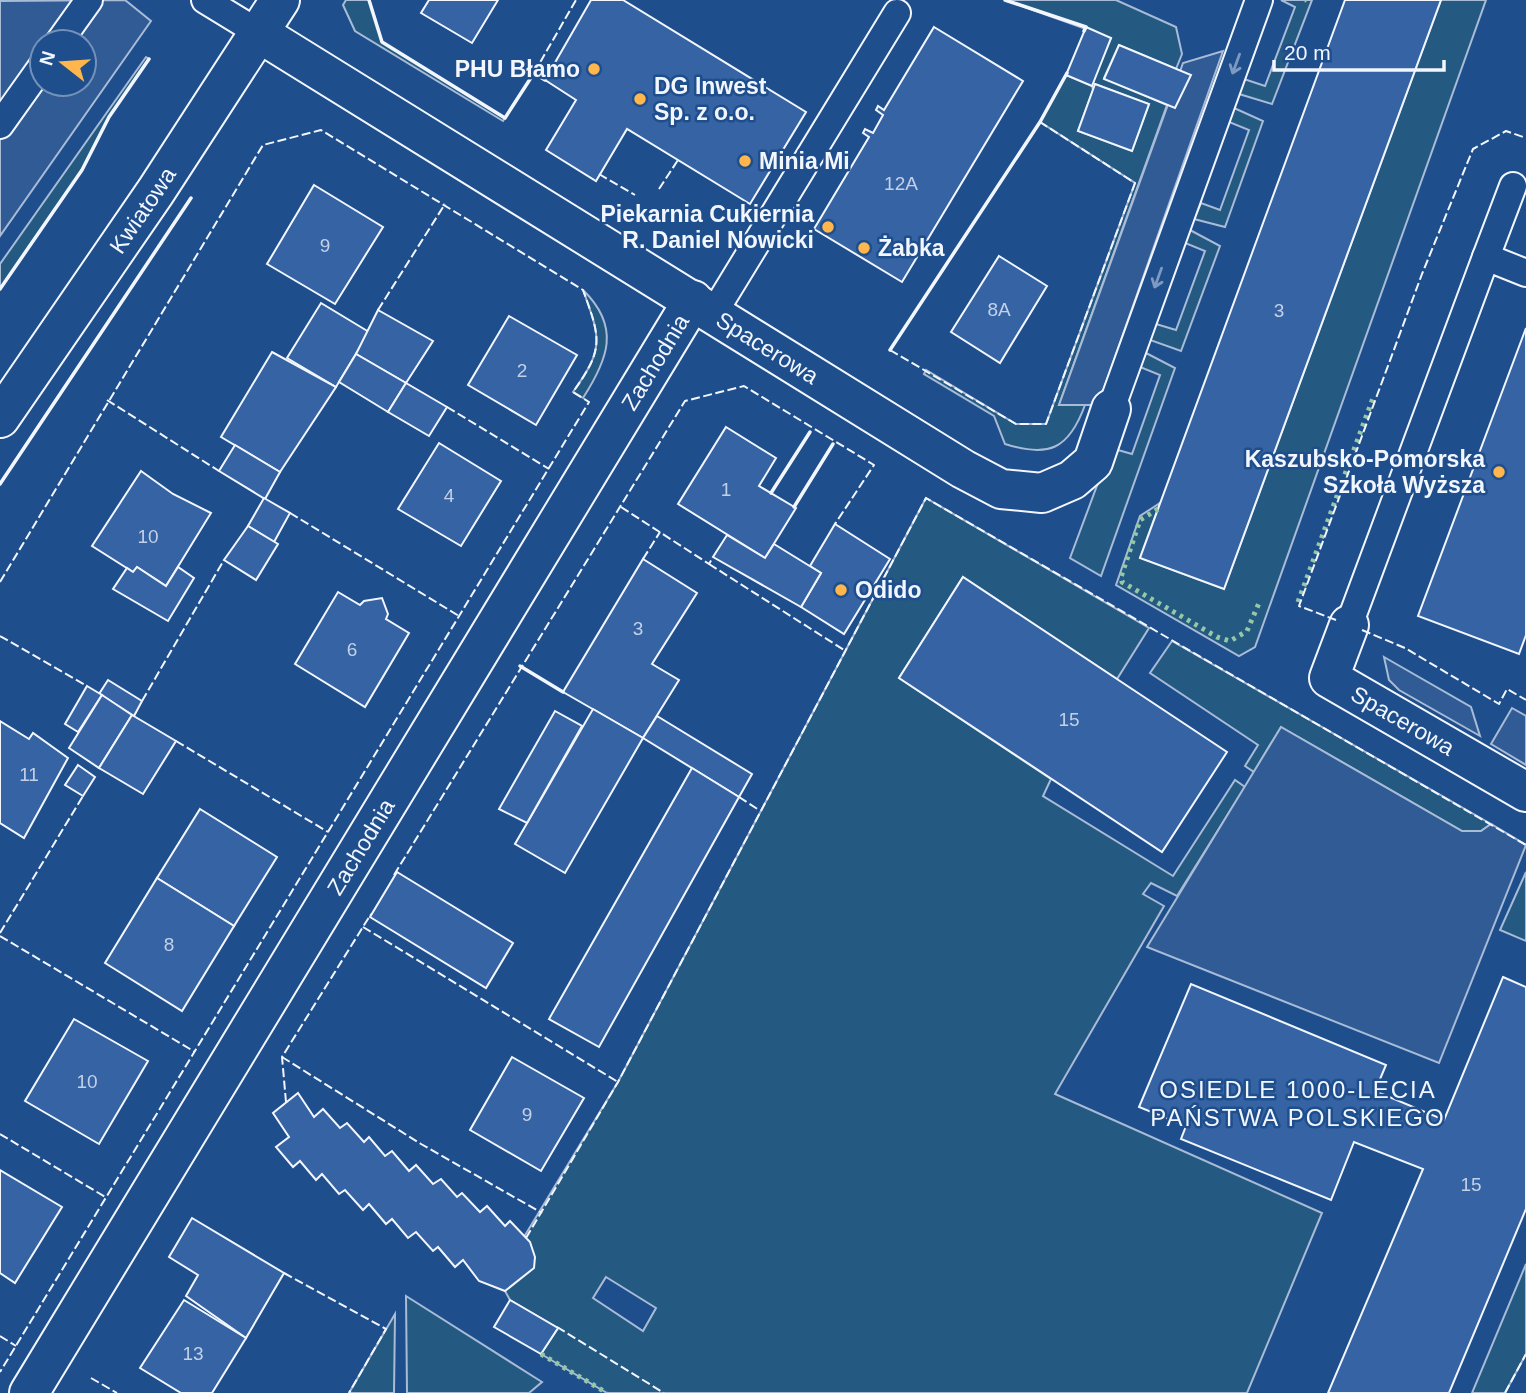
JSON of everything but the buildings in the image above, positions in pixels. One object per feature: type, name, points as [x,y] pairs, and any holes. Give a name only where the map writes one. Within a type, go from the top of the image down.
[{"type":"street","name":"Kwiatowa","points":[[0,418],[280,0]]},
{"type":"street","name":"Spacerowa","points":[[259,33],[963,469],[1001,489],[1042,493],[1072,480],[1093,462],[1111,409]]},
{"type":"street","name":"Zachodnia","points":[[29,1393],[703,307]]},
{"type":"street","name":"Spacerowa","points":[[1349,625],[1329,678],[1526,792]]},
{"type":"lane","points":[[69,28],[89,0]]},
{"type":"lane","points":[[205,0],[259,33]]},
{"type":"lane","points":[[1111,409],[1259,0]]},
{"type":"lane","points":[[703,307],[897,13]]},
{"type":"lane","points":[[0,125],[28,86]]},
{"type":"lane","points":[[1349,625],[1513,186]]},
{"type":"lane","points":[[1486,257],[1526,272]]},
{"type":"shaded area","points":[[125,0],[151,21],[98,96],[98,28],[28,28],[28,98],[97,98],[0,236],[0,1]]},
{"type":"shaded area","points":[[346,0],[369,0],[382,42],[505,118],[503,121],[355,31],[343,5]]},
{"type":"shaded area","points":[[1005,0],[1116,0],[1176,27],[1182,54],[1176,69],[1119,45],[1104,78],[1167,105],[1059,405],[1085,405],[1072,432],[1064,440],[1056,446],[1034,450],[1005,444],[994,416],[924,374],[926,370],[1016,424],[1046,424],[1135,183],[1040,122],[1066,75],[1092,86],[1093,90],[1078,131],[1132,151],[1149,104],[1092,83],[1111,38]]},
{"type":"shaded area","points":[[1281,0],[1312,0],[1272,104],[1239,94],[1244,79],[1265,86],[1295,7]]},
{"type":"shaded area","points":[[1441,0],[1486,0],[1255,647],[1239,656],[1116,585],[1140,516],[1160,503],[1140,558],[1224,589]]},
{"type":"shaded area","points":[[1223,51],[1098,405],[1059,405],[1183,63]]},
{"type":"shaded area","points":[[146,57],[149,59],[109,117],[82,170],[0,289],[0,264]]},
{"type":"shaded area","points":[[1234,108],[1263,121],[1225,227],[1194,219],[1201,203],[1220,210],[1249,130],[1229,122]]},
{"type":"shaded area","points":[[1190,230],[1220,246],[1181,351],[1150,340],[1156,324],[1176,330],[1205,251],[1185,243]]},
{"type":"shaded area","points":[[583,290],[603,317],[607,343],[599,370],[583,398],[573,392],[595,354],[596,332]]},
{"type":"shaded area","points":[[1146,353],[1175,368],[1101,576],[1070,558],[1111,448],[1132,454],[1160,375],[1140,367]]},
{"type":"shaded area","points":[[926,498],[1149,628],[1117,679],[963,577],[899,678],[1051,779],[1043,796],[1173,876],[1235,780],[1245,787],[1177,896],[1151,883],[1143,894],[1164,906],[1055,1094],[1322,1213],[1247,1393],[607,1393],[541,1354],[558,1328],[510,1300],[505,1291],[524,1237],[618,1082]],"holes":[[[606,1277],[656,1308],[643,1331],[593,1298]]]},
{"type":"shaded area","points":[[1172,641],[1491,824],[1481,831],[1462,831],[1281,727],[1254,772],[1245,766],[1258,745],[1150,673]]},
{"type":"shaded area","points":[[1384,657],[1471,707],[1480,736],[1399,690],[1389,680]]},
{"type":"shaded area","points":[[1512,708],[1526,716],[1526,765],[1491,744]]},
{"type":"shaded area","points":[[1281,727],[1462,831],[1481,831],[1491,824],[1526,845],[1439,1063],[1147,947]]},
{"type":"shaded area","points":[[1526,872],[1526,941],[1500,930]]},
{"type":"shaded area","points":[[1526,1264],[1526,1354],[1505,1393],[1472,1393]]},
{"type":"shaded area","points":[[406,1296],[542,1382],[529,1393],[407,1393]]},
{"type":"shaded area","points":[[395,1314],[394,1393],[349,1393]]},
{"type":"hedge","points":[[1298,602],[1373,398]]},
{"type":"hedge","points":[[1158,509],[1140,520],[1121,577],[1122,582],[1217,637],[1230,641],[1247,631],[1259,603]]},
{"type":"hedge","points":[[541,1354],[607,1393]]},
{"type":"fence","points":[[534,73],[576,0]]},
{"type":"fence","points":[[890,350],[1016,424],[1046,424],[1135,183],[1040,122]]},
{"type":"fence","points":[[0,582],[263,145],[321,130],[583,290],[596,332],[595,354],[573,392],[589,402],[0,1372]]},
{"type":"fence","points":[[1336,620],[1299,606],[1422,274],[1473,149],[1506,131],[1526,138]]},
{"type":"fence","points":[[659,189],[678,160]]},
{"type":"fence","points":[[599,174],[635,195]]},
{"type":"fence","points":[[378,310],[445,204]]},
{"type":"fence","points":[[394,875],[685,401],[744,386],[874,465],[835,524]]},
{"type":"fence","points":[[107,400],[219,471]]},
{"type":"fence","points":[[447,407],[549,469]]},
{"type":"fence","points":[[526,1238],[618,1082],[926,498],[1526,845]]},
{"type":"fence","points":[[621,507],[709,564],[713,557]]},
{"type":"fence","points":[[290,513],[459,616]]},
{"type":"fence","points":[[643,559],[660,532]]},
{"type":"fence","points":[[142,701],[224,560]]},
{"type":"fence","points":[[709,564],[844,650]]},
{"type":"fence","points":[[1362,630],[1405,648],[1499,704],[1507,689],[1526,700]]},
{"type":"fence","points":[[0,636],[87,686]]},
{"type":"fence","points":[[176,741],[328,832]]},
{"type":"fence","points":[[0,933],[83,796]]},
{"type":"fence","points":[[739,797],[759,810]]},
{"type":"fence","points":[[286,1102],[282,1057],[371,914]]},
{"type":"fence","points":[[363,927],[618,1082]]},
{"type":"fence","points":[[0,936],[195,1052]]},
{"type":"fence","points":[[282,1057],[421,1144],[542,1213]]},
{"type":"fence","points":[[0,1134],[107,1198]]},
{"type":"fence","points":[[284,1273],[386,1329],[349,1393]]},
{"type":"fence","points":[[557,1327],[664,1393]]},
{"type":"fence","points":[[0,1336],[16,1346]]},
{"type":"fence","points":[[1505,1393],[1526,1354]]},
{"type":"fence","points":[[91,1378],[117,1393]]},
{"type":"wall","points":[[369,0],[382,42],[505,118],[534,73],[545,80]]},
{"type":"wall","points":[[1005,0],[1086,27],[1084,31]]},
{"type":"wall","points":[[0,289],[82,170],[109,117],[149,59]]},
{"type":"wall","points":[[890,350],[1040,122],[1067,73]]},
{"type":"wall","points":[[0,484],[191,198]]},
{"type":"wall","points":[[771,493],[810,432]]},
{"type":"wall","points":[[794,507],[833,444]]},
{"type":"wall","points":[[520,666],[563,692]]},
{"type":"place","name":"PHU Błamo","points":[[594,69]]},
{"type":"place","name":"DG Inwest Sp. z o.o.","points":[[640,99]]},
{"type":"place","name":"Minia Mi","points":[[745,161]]},
{"type":"place","name":"Piekarnia Cukiernia R. Daniel Nowicki","points":[[828,227]]},
{"type":"place","name":"Żabka","points":[[864,248]]},
{"type":"place","name":"Kaszubsko-Pomorska Szkoła Wyższa","points":[[1499,472]]},
{"type":"place","name":"Odido","points":[[841,590]]},
{"type":"district","name":"OSIEDLE 1000-LECIA PAŃSTWA POLSKIEGO","points":[[1298,1103]]}]
